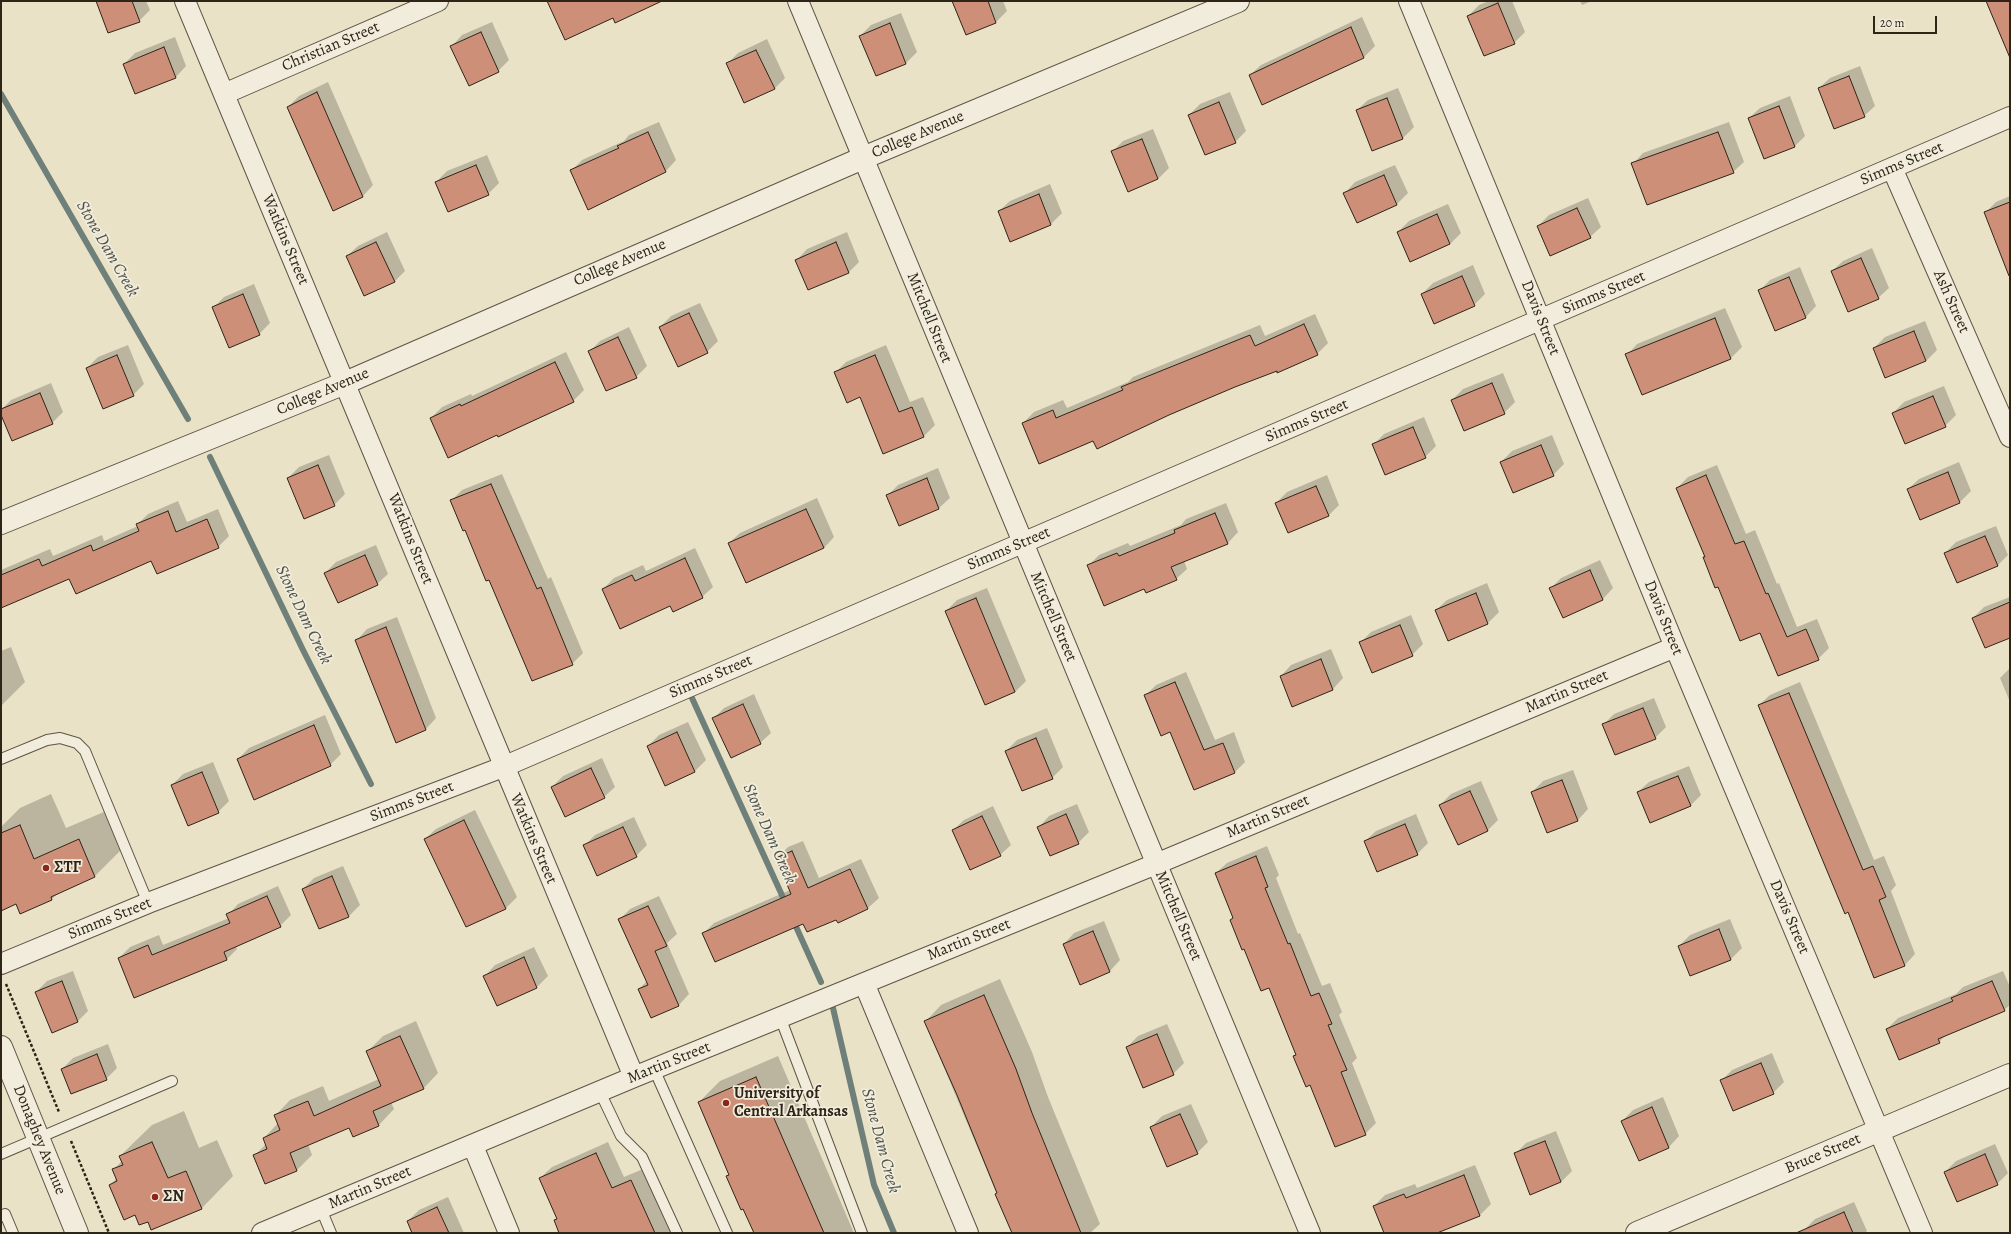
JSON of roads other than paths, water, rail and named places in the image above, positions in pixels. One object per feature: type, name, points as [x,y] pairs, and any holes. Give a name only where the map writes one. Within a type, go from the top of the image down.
[{"type":"street","name":"Watkins Street","points":[[185,1],[345,383],[503,767],[634,1078]]},
{"type":"street","name":"Christian Street","points":[[224,94],[438,1]]},
{"type":"street","name":"Mitchell Street","points":[[798,1],[1310,1233]]},
{"type":"street","name":"College Avenue","points":[[1,523],[345,383],[864,158],[1238,1]]},
{"type":"street","name":"Davis Street","points":[[1409,1],[1675,647],[1922,1233]]},
{"type":"street","name":"Simms Street","points":[[3,972],[148,903],[503,767],[2010,117]]},
{"type":"street","name":"Ash Street","points":[[1892,168],[2010,437]]},
{"type":"street","name":"Martin Street","points":[[262,1233],[654,1069],[1156,864],[1675,647]]},
{"type":"street","points":[[864,983],[968,1233]]},
{"type":"street","name":"Donaghey Avenue","points":[[1,1047],[77,1233]]},
{"type":"street","name":"Bruce Street","points":[[1636,1233],[2010,1075]]},
{"type":"street","points":[[473,1146],[508,1233]]},
{"type":"lane","points":[[1,759],[47,740],[60,738],[77,743],[85,751],[148,903]]},
{"type":"lane","points":[[780,1017],[862,1233]]},
{"type":"lane","points":[[654,1069],[727,1233]]},
{"type":"lane","points":[[1,1154],[172,1080]]},
{"type":"lane","points":[[600,1092],[621,1136],[642,1157],[677,1233]]},
{"type":"lane","points":[[321,1209],[331,1233]]},
{"type":"lane","points":[[1,1216],[5,1214],[13,1233]]},
{"type":"waterway","name":"Stone Dam Creek","points":[[1,94],[188,419]]},
{"type":"waterway","name":"Stone Dam Creek","points":[[210,457],[303,650],[371,784]]},
{"type":"waterway","name":"Stone Dam Creek","points":[[692,698],[786,904]]},
{"type":"waterway","name":"Stone Dam Creek","points":[[793,920],[821,982]]},
{"type":"waterway","name":"Stone Dam Creek","points":[[833,1008],[874,1185],[894,1233]]},
{"type":"place","name":"ΣΤΓ","points":[[46,868]]},
{"type":"place","name":"University of Central Arkansas","points":[[726,1103]]},
{"type":"place","name":"ΣΝ","points":[[155,1197]]}]
